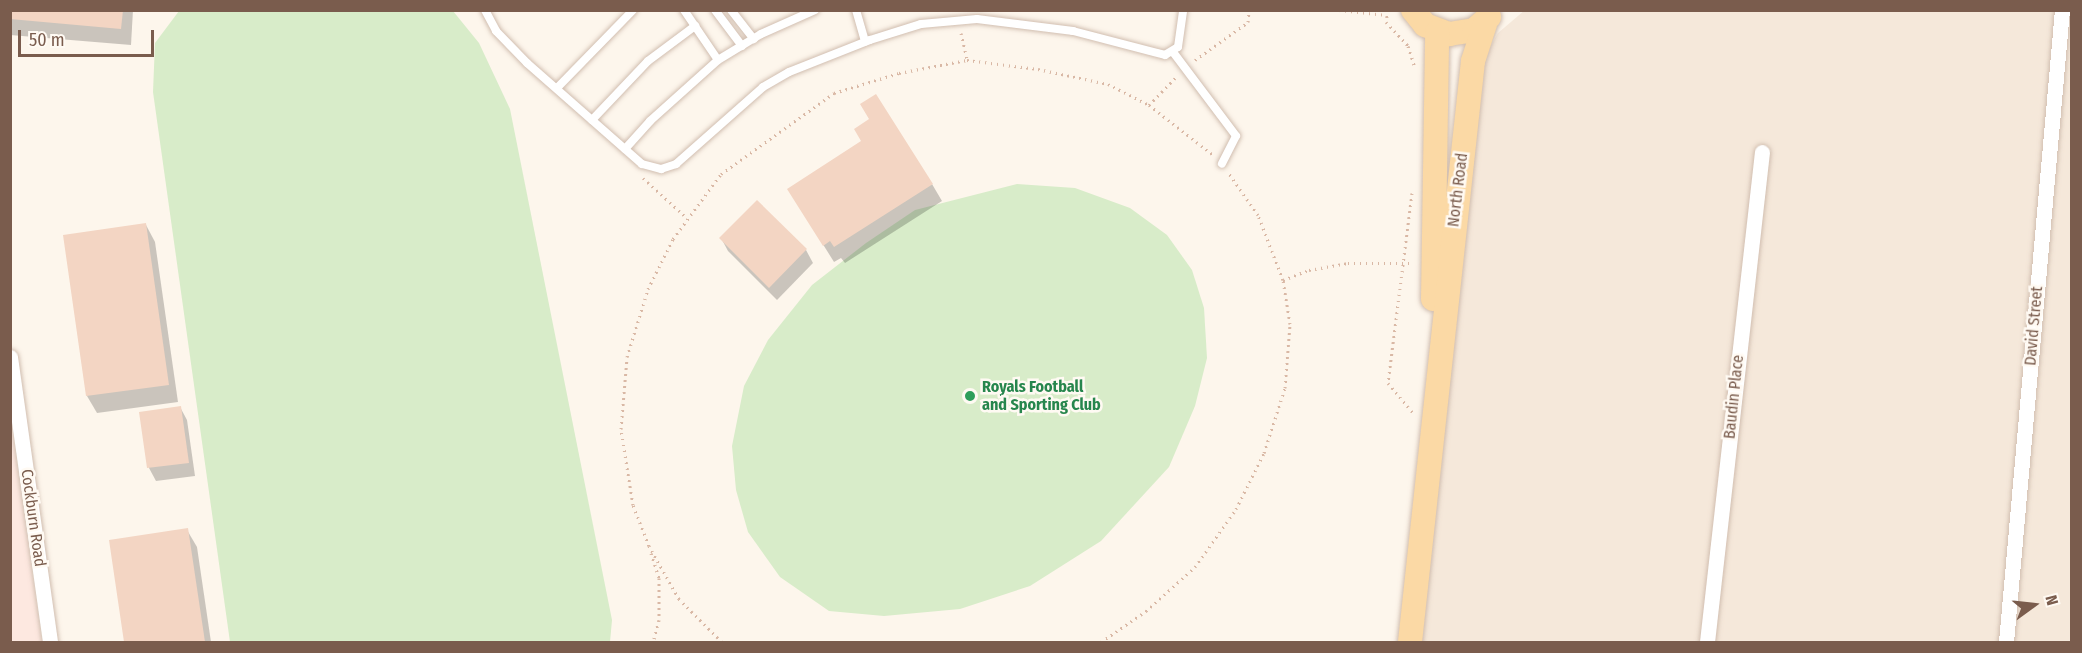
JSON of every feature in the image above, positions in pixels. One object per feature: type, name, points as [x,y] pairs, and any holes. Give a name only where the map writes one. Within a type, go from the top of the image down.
[{"type":"main road","points":[[1413,10],[1425,25],[1437,32],[1462,34],[1489,17]]},
{"type":"main road","name":"North Road","points":[[1410,642],[1438,358],[1473,61],[1489,17]]},
{"type":"main road","name":"North Road","points":[[1437,32],[1432,263],[1438,358]]},
{"type":"street","name":"David Street","points":[[2006,642],[2062,10]]},
{"type":"street","name":"Baudin Place","points":[[1707,642],[1762,152]]},
{"type":"street","name":"Cockburn Road","points":[[10,357],[50,642]]},
{"type":"lane","points":[[484,10],[496,31],[556,88],[625,149],[651,168],[676,165],[763,87],[789,72],[865,42],[921,24],[977,19],[1073,31],[1155,55],[1173,52],[1178,47],[1183,10]]},
{"type":"lane","points":[[556,88],[633,10]]},
{"type":"lane","points":[[684,10],[718,60]]},
{"type":"lane","points":[[715,10],[741,46]]},
{"type":"lane","points":[[731,10],[754,39]]},
{"type":"lane","points":[[625,149],[650,121],[718,60],[754,39],[815,10]]},
{"type":"lane","points":[[856,10],[865,42]]},
{"type":"lane","points":[[592,120],[648,61],[695,27]]},
{"type":"lane","points":[[1173,52],[1236,136],[1222,164]]},
{"type":"path","points":[[1149,105],[1184,68],[1248,22],[1249,10]]},
{"type":"path","points":[[1339,10],[1387,15]]},
{"type":"path","points":[[1388,10],[1386,22],[1408,46],[1417,75]]},
{"type":"path","points":[[958,21],[967,60]]},
{"type":"path","points":[[653,642],[659,620],[659,578],[633,505],[621,429],[627,357],[648,289],[673,239],[721,174],[834,93],[899,73],[967,60],[1038,69],[1108,84],[1149,105],[1195,137],[1222,164],[1258,215],[1283,280],[1290,324],[1285,388],[1264,453],[1236,509],[1195,567],[1146,611],[1101,642]]},
{"type":"path","points":[[1413,185],[1388,383],[1416,416]]},
{"type":"path","points":[[1283,280],[1309,270],[1348,263],[1432,263]]},
{"type":"path","points":[[649,546],[679,599],[722,642]]},
{"type":"shaded area","points":[[1525,10],[2071,11],[2071,642],[1419,642],[1474,77],[1498,33]]},
{"type":"shaded area","points":[[11,422],[42,642],[11,642]]},
{"type":"green space","points":[[179,11],[453,11],[479,43],[510,109],[612,620],[610,642],[230,642],[153,92],[155,43]]},
{"type":"green space","name":"Royals Football and Sporting Club","points":[[1017,184],[1075,188],[1130,208],[1167,235],[1192,270],[1204,308],[1207,358],[1195,406],[1169,467],[1101,541],[1030,586],[960,609],[884,616],[829,611],[780,577],[748,532],[736,490],[732,446],[744,386],[768,340],[812,285],[866,243],[915,210]]},
{"type":"building","points":[[10,10],[123,10],[121,29],[10,19]]},
{"type":"building","points":[[876,94],[933,184],[834,247],[830,241],[823,246],[787,189],[861,141],[854,129],[869,119],[860,104]]},
{"type":"building","points":[[757,200],[807,249],[769,288],[719,238]]},
{"type":"building","points":[[146,223],[169,385],[86,396],[63,235]]},
{"type":"building","points":[[181,406],[189,463],[147,468],[139,412]]},
{"type":"building","points":[[188,528],[205,642],[124,642],[109,540]]},
{"type":"place","name":"Royals Football and Sporting Club","points":[[970,396]]}]
